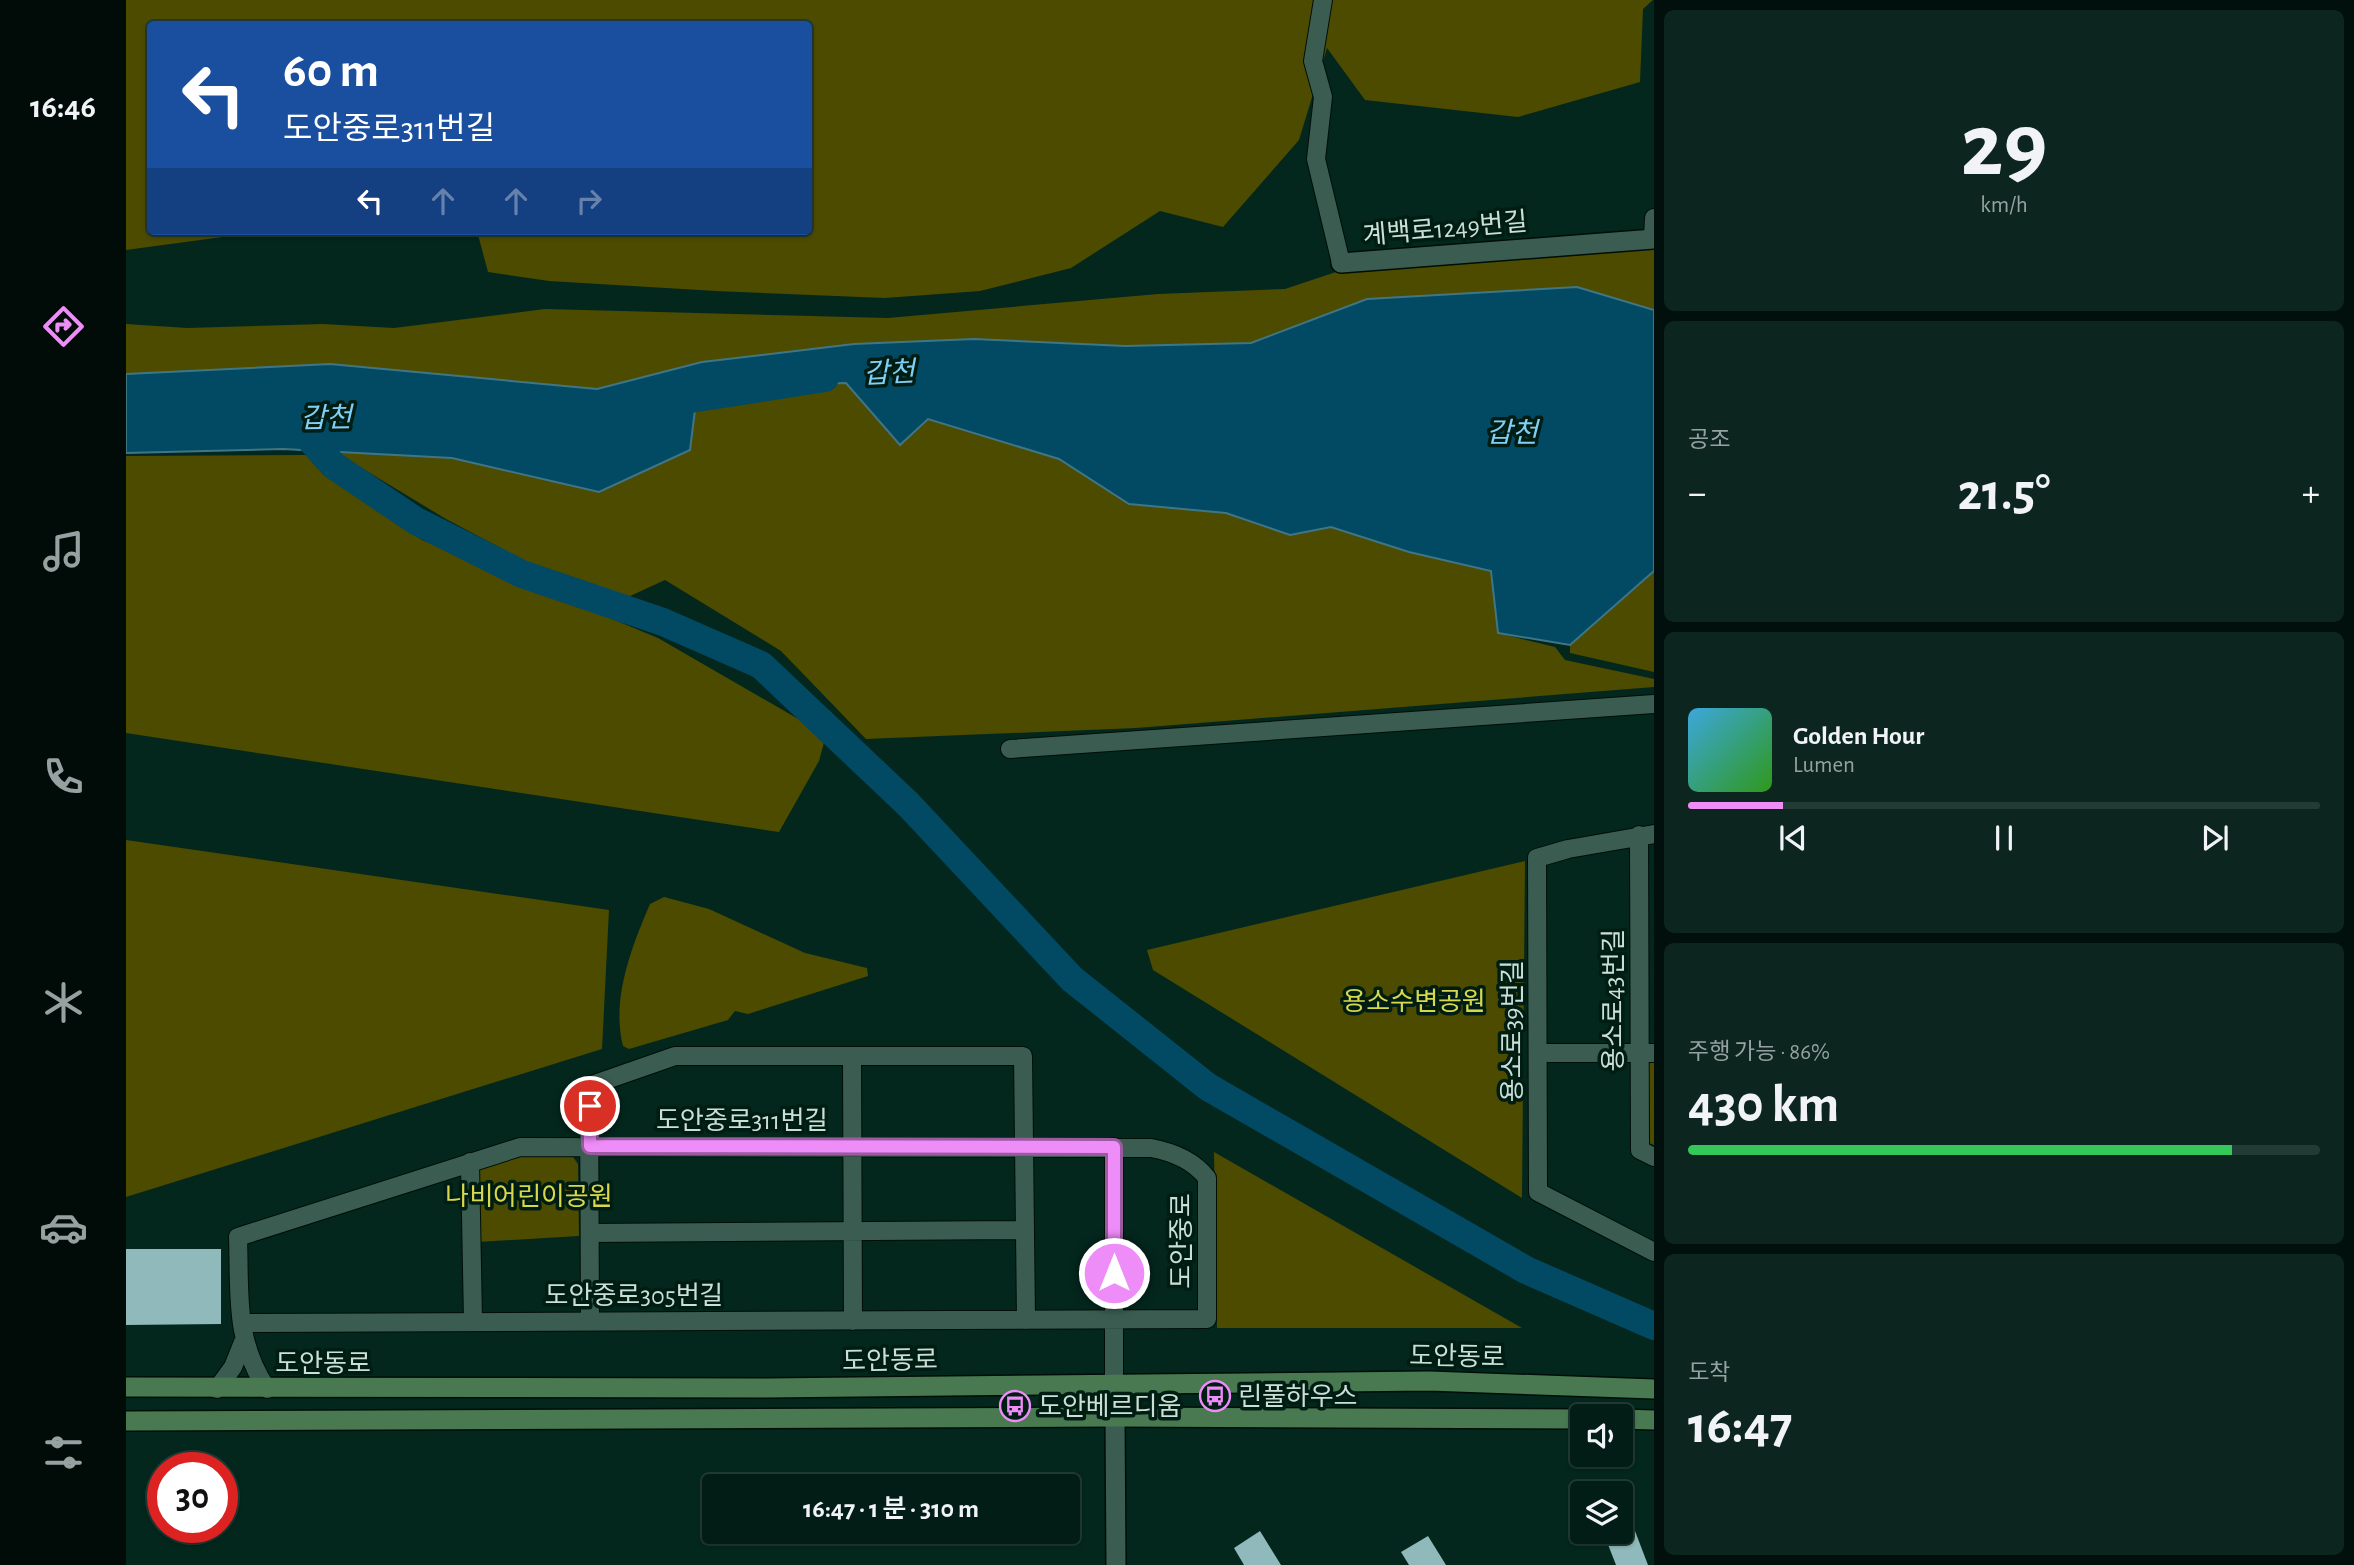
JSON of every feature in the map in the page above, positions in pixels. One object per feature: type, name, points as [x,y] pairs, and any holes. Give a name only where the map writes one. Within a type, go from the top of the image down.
[{"type":"main road","name":"도안동로","points":[[126,1387],[267,1389],[1429,1381],[1654,1389]]},
{"type":"main road","points":[[1114,1384],[1115,1416]]},
{"type":"main road","points":[[126,1421],[1115,1416],[1570,1419]]},
{"type":"main road","points":[[1633,1419],[1654,1420]]},
{"type":"street","name":"계백로1249번길","points":[[1322,0],[1313,61],[1323,97],[1316,159],[1341,263],[1654,239]]},
{"type":"street","points":[[1654,218],[1654,239]]},
{"type":"street","points":[[1010,749],[1654,704]]},
{"type":"street","name":"용소로39번길","points":[[1646,835],[1567,849],[1537,858],[1538,1192],[1654,1252]]},
{"type":"street","name":"용소로43번길","points":[[1646,835],[1647,1053],[1640,1150],[1654,1157]]},
{"type":"street","points":[[1538,1053],[1647,1053]]},
{"type":"street","points":[[590,1321],[590,1086],[675,1056],[1023,1056],[1026,1320]]},
{"type":"street","points":[[852,1057],[853,1321]]},
{"type":"street","name":"도안중로311번길","points":[[243,1342],[238,1237],[520,1147],[1114,1147]]},
{"type":"street","points":[[1114,1147],[1114,1384]]},
{"type":"street","name":"도안중로","points":[[1114,1147],[1171,1152],[1198,1167],[1207,1178],[1207,1319],[1115,1320]]},
{"type":"street","points":[[470,1162],[473,1321]]},
{"type":"street","points":[[590,1233],[1025,1230]]},
{"type":"street","name":"도안중로305번길","points":[[242,1323],[1115,1320]]},
{"type":"street","points":[[217,1389],[233,1367],[243,1342]]},
{"type":"street","points":[[243,1342],[255,1371],[267,1389]]},
{"type":"street","points":[[1115,1416],[1116,1565]]},
{"type":"green space","points":[[126,0],[1653,0],[1643,9],[1640,82],[1518,117],[1365,100],[1327,48],[1299,140],[1223,227],[1160,211],[1071,268],[980,291],[885,298],[549,281],[488,272],[478,235],[812,235],[812,21],[147,21],[147,235],[238,235],[126,250]]},
{"type":"green space","points":[[1654,244],[1654,310],[1577,287],[1367,299],[1251,343],[1125,346],[974,339],[854,344],[702,362],[597,389],[330,364],[126,374],[126,324],[187,328],[323,324],[394,328],[545,309],[888,318],[1158,294],[1285,289],[1348,268]]},
{"type":"green space","points":[[847,383],[900,445],[928,419],[1060,459],[1129,504],[1226,513],[1290,535],[1331,527],[1409,552],[1491,571],[1498,633],[1555,647],[1565,660],[1654,679],[1654,687],[1136,728],[866,739],[781,651],[665,580],[628,597],[559,579],[446,519],[335,452],[452,458],[599,492],[698,386]]},
{"type":"green space","points":[[306,455],[328,478],[422,540],[658,638],[826,735],[819,761],[779,832],[126,733],[126,456]]},
{"type":"green space","points":[[1654,571],[1654,672],[1570,653],[1570,645]]},
{"type":"green space","points":[[126,840],[609,910],[602,1049],[126,1197]]},
{"type":"green space","name":"용소수변공원","points":[[1525,861],[1522,1198],[1153,970],[1147,950]]},
{"type":"green space","points":[[664,897],[709,909],[805,953],[867,968],[868,976],[748,1014],[735,1011],[728,1020],[629,1049],[623,1046],[620,1028],[625,973],[650,904]]},
{"type":"green space","points":[[1654,1062],[1654,1145],[1646,1142],[1645,1065]]},
{"type":"green space","points":[[1214,1152],[1522,1328],[1217,1328]]},
{"type":"green space","name":"나비어린이공원","points":[[521,1153],[571,1154],[578,1164],[579,1236],[477,1242],[477,1174],[482,1166]]},
{"type":"water","name":"갑천","points":[[1577,287],[1654,310],[1654,571],[1570,645],[1498,633],[1491,571],[1409,552],[1331,527],[1290,535],[1226,513],[1129,504],[1059,459],[928,419],[900,445],[846,383],[698,386],[690,450],[599,492],[452,458],[283,449],[126,453],[126,374],[330,364],[597,389],[702,362],[854,344],[974,339],[1125,346],[1251,343],[1367,299]]},
{"type":"building","points":[[126,1249],[221,1249],[221,1324],[126,1325]]},
{"type":"building","points":[[1260,1531],[1281,1565],[1244,1565],[1234,1548]]},
{"type":"building","points":[[1635,1531],[1648,1565],[1616,1565],[1608,1544],[1633,1544]]},
{"type":"building","points":[[1428,1536],[1446,1565],[1409,1565],[1401,1552]]},
{"type":"waterway","name":"갑천","points":[[658,404],[825,378]]},
{"type":"waterway","points":[[304,419],[310,439],[333,465],[416,521],[522,574],[663,622],[761,665],[908,804],[1072,979],[1208,1087],[1526,1270],[1654,1326]]},
{"type":"place","name":"린풀하우스","points":[[1215,1396]]},
{"type":"place","name":"도안베르디움","points":[[1015,1406]]},
{"type":"route","points":[[590,1106],[590,1146],[1114,1147],[1114,1273]]}]
